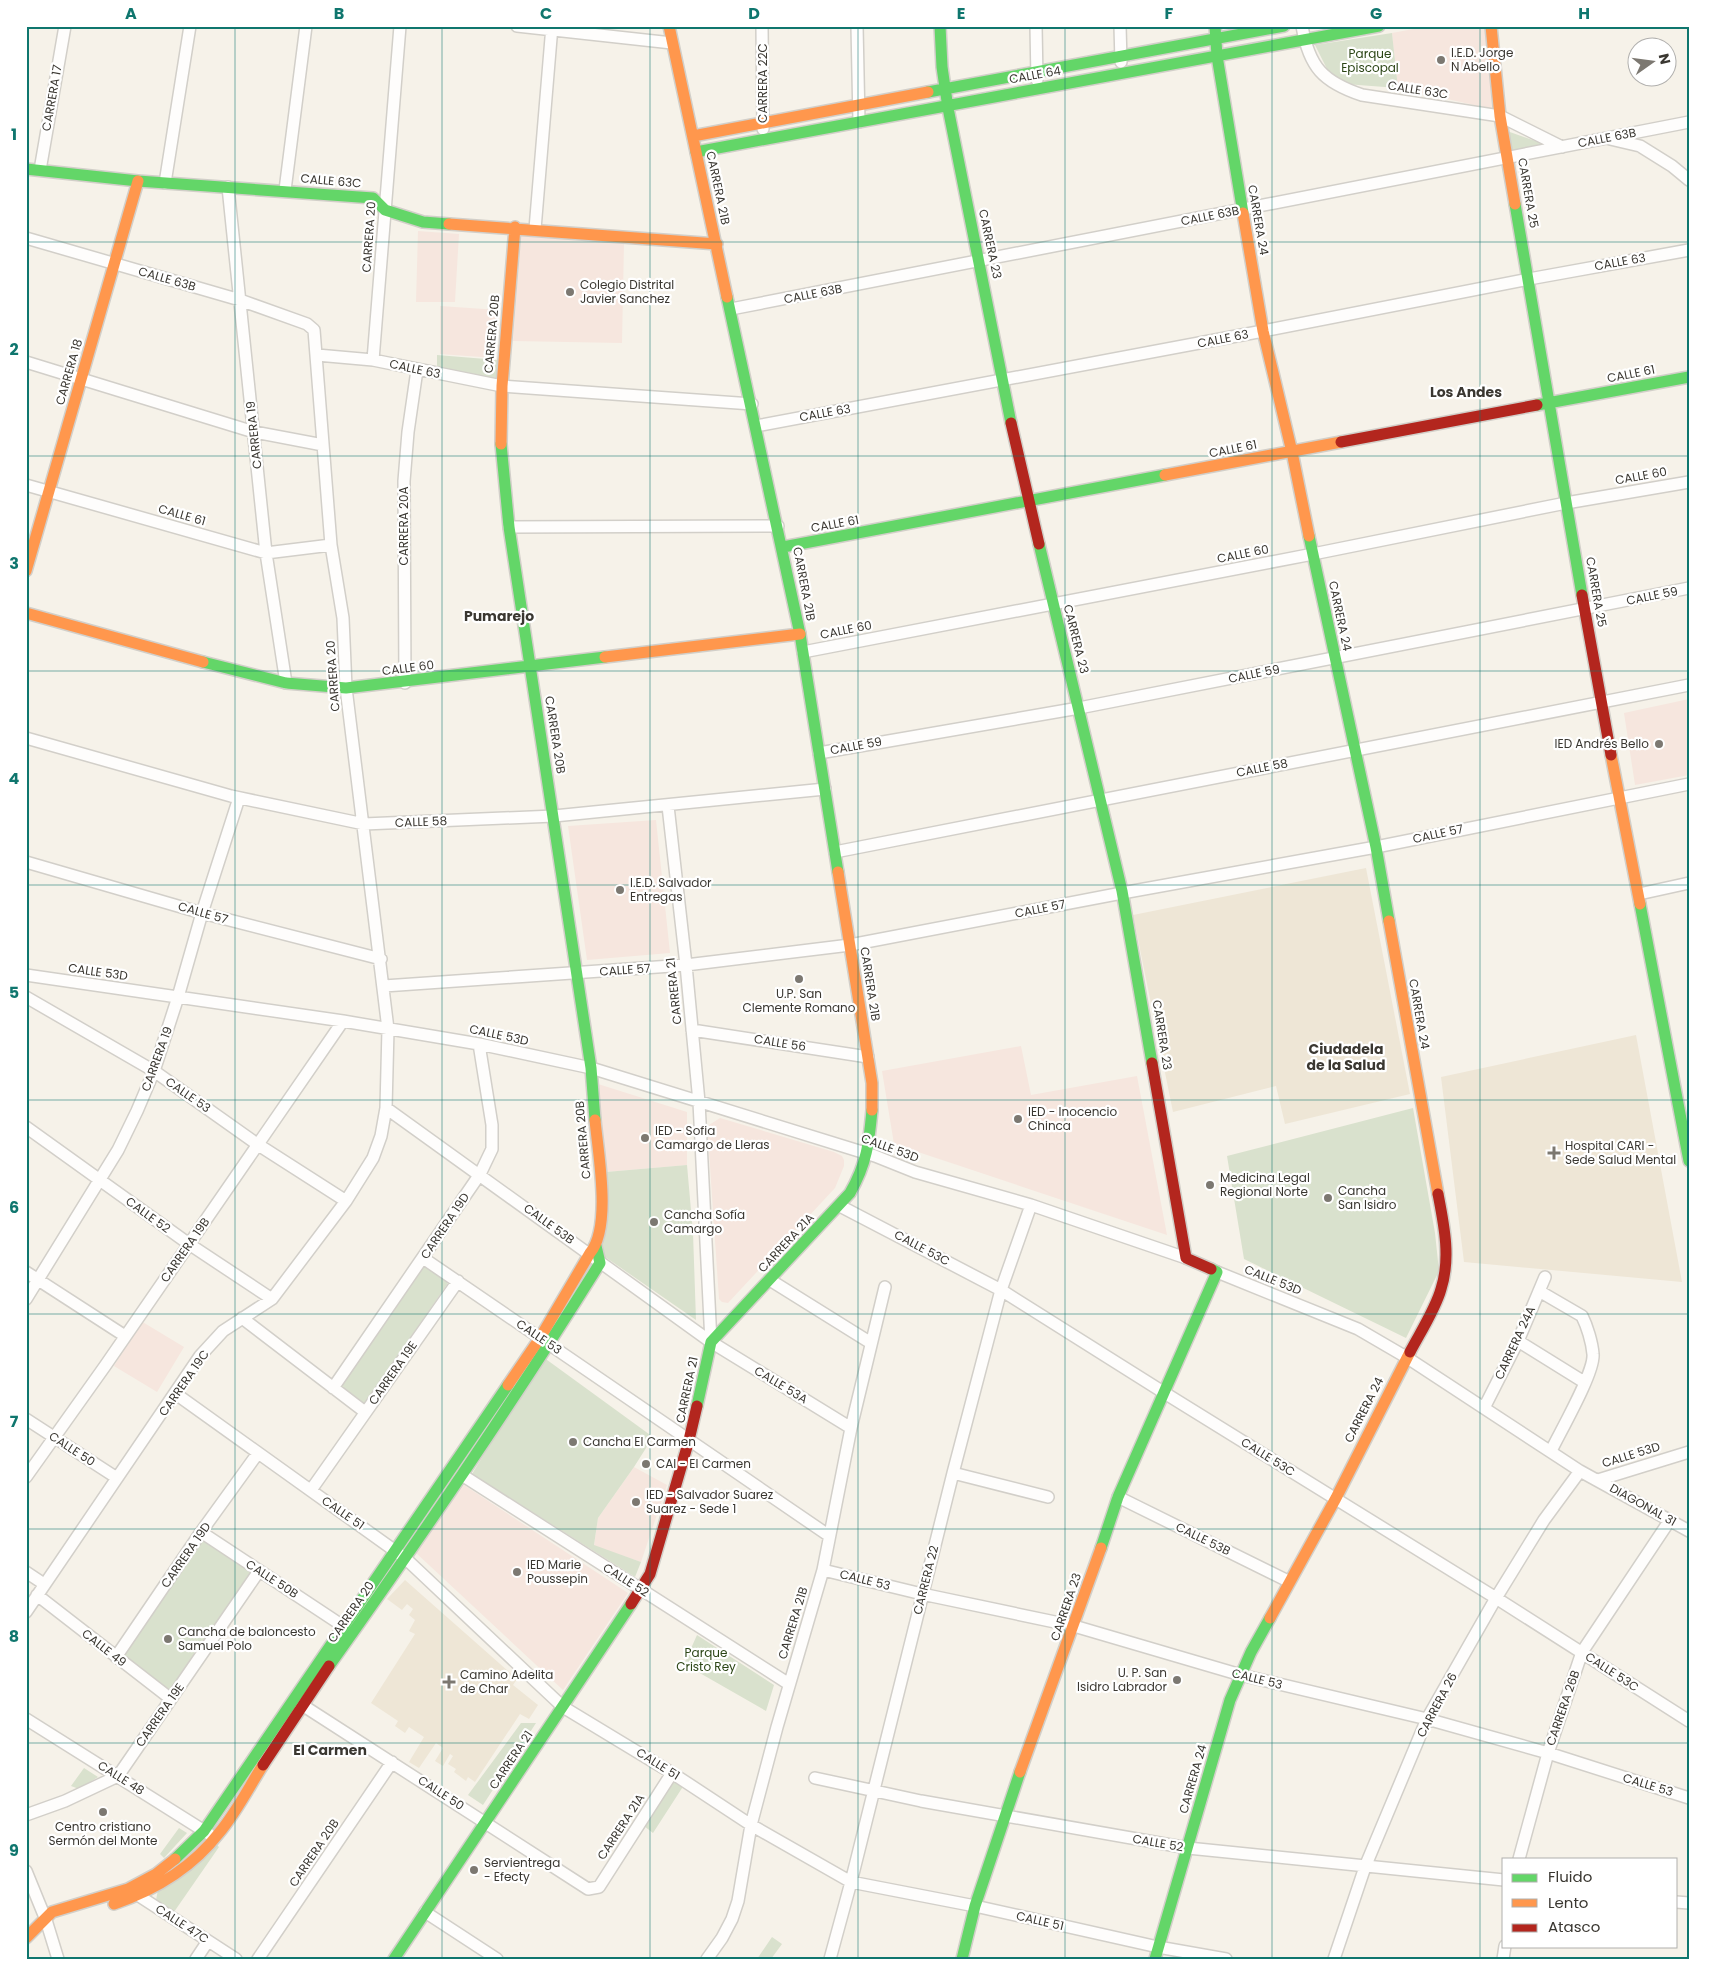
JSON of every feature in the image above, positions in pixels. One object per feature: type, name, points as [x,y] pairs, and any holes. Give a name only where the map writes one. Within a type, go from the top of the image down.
[{"type":"street","name":"CARRERA 17","points":[[40,170],[65,26]]},
{"type":"street","points":[[166,182],[190,26]]},
{"type":"street","points":[[285,190],[306,26]]},
{"type":"street","name":"CARRERA 20","points":[[373,360],[400,26]]},
{"type":"street","points":[[517,26],[552,28],[672,43]]},
{"type":"street","name":"CARRERA 21B","points":[[669,26],[752,404],[800,634],[872,1083],[872,1109],[867,1154]]},
{"type":"street","name":"CARRERA 22C","points":[[762,26],[762,140]]},
{"type":"street","points":[[857,26],[859,122]]},
{"type":"street","name":"CARRERA 23","points":[[940,26],[940,61],[946,106],[980,260],[1002,380],[1028,502],[1122,893],[1171,1161],[1186,1258]]},
{"type":"street","points":[[1036,26],[1036,72],[1039,89]]},
{"type":"street","points":[[1120,26],[1122,73]]},
{"type":"street","name":"CARRERA 24","points":[[1157,1953],[1230,1700],[1251,1652],[1288,1581],[1336,1498],[1406,1358],[1421,1332],[1440,1291],[1446,1268],[1445,1232],[1376,847],[1334,658],[1292,452],[1264,331],[1217,56],[1215,26]]},
{"type":"street","name":"CALLE 64","points":[[693,136],[1284,26]]},
{"type":"street","name":"CALLE 63C","points":[[1302,26],[1309,56],[1324,76],[1342,89],[1362,95],[1500,116],[1562,147]]},
{"type":"street","name":"CALLE 64","points":[[696,152],[1380,26]]},
{"type":"street","name":"CARRERA 25","points":[[1491,26],[1500,116],[1566,503],[1619,797],[1684,1109],[1689,1160]]},
{"type":"street","points":[[535,229],[552,28]]},
{"type":"street","name":"CALLE 63B","points":[[731,309],[1689,122]]},
{"type":"street","points":[[1606,138],[1640,146],[1672,166],[1689,180]]},
{"type":"street","name":"CALLE 63C","points":[[26,169],[138,181],[285,190],[373,198],[385,210],[423,222],[515,227],[716,244]]},
{"type":"street","name":"CARRERA 18","points":[[26,571],[138,181]]},
{"type":"street","name":"CARRERA 19","points":[[228,187],[266,553],[286,683]]},
{"type":"street","name":"CARRERA 20B","points":[[515,227],[502,386],[501,455],[508,527],[554,816],[591,1068],[603,1213],[593,1250],[600,1263]]},
{"type":"street","name":"CALLE 63B","points":[[26,238],[240,300],[307,324]]},
{"type":"street","name":"CALLE 63","points":[[756,426],[1689,250]]},
{"type":"street","name":"CARRERA 20","points":[[307,324],[311,326],[315,333],[331,545],[343,618],[346,688],[388,1029]]},
{"type":"street","name":"CALLE 63","points":[[317,355],[373,360],[502,386],[752,404]]},
{"type":"street","points":[[26,362],[254,432],[323,445]]},
{"type":"street","name":"CARRERA 20A","points":[[405,683],[404,481],[416,370]]},
{"type":"street","name":"CALLE 61","points":[[782,547],[1689,377]]},
{"type":"street","name":"CALLE 60","points":[[803,652],[1313,554],[1566,503],[1689,482]]},
{"type":"street","name":"CALLE 61","points":[[26,485],[266,553],[331,545]]},
{"type":"street","points":[[508,527],[778,526]]},
{"type":"street","name":"CALLE 59","points":[[819,753],[1079,708],[1689,588]]},
{"type":"street","name":"CALLE 60","points":[[26,612],[286,683],[346,688],[405,683],[800,634]]},
{"type":"street","name":"CALLE 58","points":[[835,852],[1689,685]]},
{"type":"street","name":"CALLE 58","points":[[26,738],[239,798],[364,824],[554,816],[825,789]]},
{"type":"street","name":"CALLE 57","points":[[384,986],[686,965],[850,945],[1376,847],[1689,784]]},
{"type":"street","name":"CARRERA 19","points":[[26,1299],[118,1150],[154,1071],[239,798]]},
{"type":"street","name":"CARRERA 21","points":[[394,1959],[650,1574],[689,1440],[711,1342],[699,1102],[668,806]]},
{"type":"street","name":"CALLE 57","points":[[26,862],[202,913],[380,959]]},
{"type":"street","points":[[1639,894],[1689,882]]},
{"type":"street","name":"CALLE 53D","points":[[26,976],[343,1021],[479,1044],[591,1068],[867,1154],[915,1172],[1031,1205],[1186,1258],[1358,1330],[1406,1358],[1580,1471],[1598,1480],[1689,1452]]},
{"type":"street","name":"CALLE 53","points":[[26,997],[154,1071],[257,1144],[346,1201]]},
{"type":"street","name":"CARRERA 19B","points":[[26,1477],[190,1244],[343,1021]]},
{"type":"street","name":"CARRERA 19C","points":[[26,1612],[176,1394],[200,1356],[224,1331],[272,1299],[346,1201],[373,1158],[381,1136],[386,1108],[388,1029]]},
{"type":"street","name":"CALLE 56","points":[[692,1030],[868,1057]]},
{"type":"street","name":"CARRERA 19D","points":[[334,1388],[480,1174],[492,1149],[492,1125],[479,1044]]},
{"type":"street","name":"CALLE 53B","points":[[386,1108],[593,1250]]},
{"type":"street","name":"CALLE 52","points":[[26,1127],[190,1244],[272,1299]]},
{"type":"street","name":"CARRERA 21A","points":[[711,1342],[840,1206],[860,1175],[867,1154]]},
{"type":"street","name":"CARRERA 22","points":[[830,1959],[953,1473],[1002,1290],[1031,1205]]},
{"type":"street","name":"CALLE 53C","points":[[840,1206],[1002,1290],[1496,1598],[1689,1721]]},
{"type":"street","name":"CARRERA 20","points":[[46,1920],[55,1923],[139,1896],[186,1866],[216,1838],[343,1626],[462,1476],[545,1341],[593,1250]]},
{"type":"street","name":"CALLE 53","points":[[423,1258],[828,1535]]},
{"type":"street","points":[[600,1263],[711,1342]]},
{"type":"street","name":"CARRERA 20","points":[[26,1938],[52,1912],[128,1889],[156,1874],[174,1860],[204,1831],[298,1702],[401,1554],[449,1470],[545,1341],[600,1263]]},
{"type":"street","points":[[26,1272],[125,1336]]},
{"type":"street","name":"CARRERA 23","points":[[962,1959],[975,1906],[1004,1816],[1074,1626],[1118,1497],[1217,1272]]},
{"type":"street","name":"CARRERA 24A","points":[[1484,1408],[1518,1341],[1544,1278]]},
{"type":"street","points":[[770,1280],[871,1344]]},
{"type":"street","name":"CARRERA 19E","points":[[310,1490],[458,1282]]},
{"type":"street","name":"CARRERA 21B","points":[[706,1959],[722,1938],[732,1919],[738,1901],[752,1825],[789,1684],[823,1570],[828,1535],[851,1428],[885,1287]]},
{"type":"street","points":[[1539,1291],[1579,1314],[1584,1321],[1593,1354],[1584,1382],[1551,1451]]},
{"type":"street","points":[[242,1318],[365,1412]]},
{"type":"street","points":[[1518,1341],[1584,1382]]},
{"type":"street","name":"CALLE 53A","points":[[711,1342],[851,1428]]},
{"type":"street","name":"CALLE 51","points":[[176,1394],[401,1554],[563,1707],[672,1773],[752,1825],[851,1882],[975,1906],[1157,1953],[1226,1959]]},
{"type":"street","name":"CALLE 50","points":[[26,1419],[117,1478]]},
{"type":"street","name":"CARRERA 19D","points":[[116,1657],[201,1532],[258,1453]]},
{"type":"street","name":"CARRERA 26","points":[[1334,1959],[1365,1866],[1427,1719],[1496,1598],[1544,1520],[1580,1471]]},
{"type":"street","points":[[953,1473],[1048,1497]]},
{"type":"street","name":"CALLE 52","points":[[462,1476],[789,1684]]},
{"type":"street","name":"DIAGONAL 31","points":[[1598,1480],[1689,1531]]},
{"type":"street","name":"CALLE 53B","points":[[1118,1497],[1288,1581]]},
{"type":"street","name":"CARRERA 26B","points":[[1519,1858],[1548,1753],[1582,1652],[1670,1520]]},
{"type":"street","name":"CALLE 50B","points":[[201,1532],[343,1626]]},
{"type":"street","name":"CALLE 53","points":[[823,1570],[922,1594],[1074,1626],[1241,1675],[1427,1719],[1548,1753],[1689,1798]]},
{"type":"street","name":"CARRERA 19E","points":[[26,1815],[65,1801],[118,1776],[259,1571]]},
{"type":"street","points":[[26,1572],[44,1584]]},
{"type":"street","name":"CALLE 49","points":[[37,1595],[172,1699]]},
{"type":"street","name":"CALLE 50","points":[[298,1702],[588,1889]]},
{"type":"street","name":"CALLE 48","points":[[26,1719],[216,1838]]},
{"type":"street","name":"CARRERA 20B","points":[[258,1959],[392,1762]]},
{"type":"street","name":"CARRERA 21A","points":[[588,1889],[599,1887],[672,1773]]},
{"type":"street","name":"CALLE 52","points":[[816,1778],[1004,1816],[1188,1848],[1502,1880]]},
{"type":"street","points":[[26,1871],[46,1920],[58,1959]]},
{"type":"street","name":"CALLE 47C","points":[[128,1889],[236,1959]]},
{"type":"street","points":[[425,1912],[497,1959]]},
{"type":"street","points":[[196,1959],[208,1941]]},
{"type":"shaded area","name":"I.E.D. Jorge N Abello","points":[[1429,26],[1485,26],[1492,109],[1398,88],[1392,33]]},
{"type":"shaded area","points":[[418,231],[459,234],[455,302],[416,302]]},
{"type":"shaded area","name":"Colegio Distrital Javier Sanchez","points":[[521,236],[624,243],[622,343],[513,341]]},
{"type":"shaded area","points":[[440,306],[499,310],[495,358],[440,354]]},
{"type":"shaded area","name":"IED Andrés Bello","points":[[1689,699],[1689,775],[1635,785],[1624,713]]},
{"type":"shaded area","name":"I.E.D. Salvador Entregas","points":[[656,820],[670,953],[587,960],[568,826]]},
{"type":"shaded area","points":[[1366,868],[1410,1094],[1285,1124],[1276,1086],[1173,1112],[1133,915]]},
{"type":"shaded area","name":"Hospital CARI - Sede Salud Mental","points":[[1636,1035],[1682,1282],[1464,1262],[1441,1077]]},
{"type":"shaded area","name":"IED - Inocencio Chinca","points":[[1021,1046],[1031,1095],[1137,1076],[1167,1235],[894,1144],[882,1071]]},
{"type":"shaded area","name":"IED - Sofia Camargo de Lleras","points":[[598,1084],[687,1112],[687,1165],[606,1172]]},
{"type":"shaded area","points":[[720,1118],[834,1152],[842,1156],[844,1160],[844,1166],[835,1188],[728,1303],[722,1302],[719,1299],[708,1137],[709,1125]]},
{"type":"shaded area","points":[[141,1321],[184,1347],[157,1392],[114,1366]]},
{"type":"shaded area","name":"IED - Salvador Suarez Suarez - Sede 1","points":[[634,1467],[667,1485],[641,1562],[594,1546],[598,1518]]},
{"type":"shaded area","name":"IED Marie Poussepin","points":[[464,1485],[628,1593],[563,1690],[415,1552]]},
{"type":"shaded area","name":"Camino Adelita de Char","points":[[405,1580],[517,1679],[513,1685],[538,1705],[529,1719],[520,1714],[475,1782],[468,1777],[466,1781],[454,1772],[456,1769],[448,1764],[453,1756],[450,1754],[443,1766],[435,1761],[443,1748],[436,1743],[419,1768],[409,1762],[424,1737],[409,1727],[405,1733],[395,1726],[398,1721],[371,1703],[415,1634],[409,1631],[415,1620],[409,1615],[413,1609],[407,1604],[402,1610],[387,1599]]},
{"type":"green space","name":"Parque Episcopal","points":[[1392,33],[1398,88],[1345,84],[1328,71],[1315,45]]},
{"type":"green space","points":[[1507,131],[1547,145],[1509,154]]},
{"type":"green space","points":[[437,355],[498,360],[496,382],[437,371]]},
{"type":"green space","points":[[1413,1108],[1435,1233],[1439,1271],[1406,1338],[1244,1259],[1227,1156]]},
{"type":"green space","points":[[687,1165],[693,1233],[696,1320],[598,1252],[606,1172]]},
{"type":"green space","points":[[424,1264],[448,1283],[365,1404],[340,1387]]},
{"type":"green space","name":"Cancha El Carmen","points":[[543,1357],[653,1437],[598,1518],[594,1545],[641,1562],[635,1577],[472,1474]]},
{"type":"green space","points":[[208,1532],[255,1566],[171,1692],[124,1655]]},
{"type":"green space","name":"Parque Cristo Rey","points":[[697,1635],[774,1685],[766,1711],[684,1664]]},
{"type":"green space","points":[[521,1723],[536,1723],[483,1805],[468,1795]]},
{"type":"green space","points":[[84,1768],[98,1777],[79,1789],[71,1786]]},
{"type":"green space","points":[[674,1779],[684,1785],[653,1833],[644,1826]]},
{"type":"green space","points":[[179,1828],[187,1833],[164,1858],[160,1854]]},
{"type":"green space","points":[[215,1843],[219,1847],[174,1912],[156,1900],[158,1890]]},
{"type":"green space","points":[[772,1937],[782,1944],[771,1959],[757,1959]]},
{"type":"traffic: fast","points":[[940,26],[942,67],[948,108],[1011,423]]},
{"type":"traffic: fast","points":[[1215,26],[1217,56],[1243,213]]},
{"type":"traffic: fast","points":[[928,92],[1284,26]]},
{"type":"traffic: fast","points":[[696,152],[1379,26]]},
{"type":"traffic: fast","points":[[26,169],[138,181],[373,198],[385,210],[423,222],[449,224]]},
{"type":"traffic: fast","points":[[1515,204],[1582,595]]},
{"type":"traffic: fast","points":[[727,297],[800,634],[838,872]]},
{"type":"traffic: fast","points":[[1537,405],[1689,377]]},
{"type":"traffic: fast","points":[[501,444],[509,527],[591,1068],[595,1120]]},
{"type":"traffic: fast","points":[[783,547],[1165,475]]},
{"type":"traffic: fast","points":[[1309,536],[1376,847],[1389,921]]},
{"type":"traffic: fast","points":[[1039,544],[1122,891],[1152,1063]]},
{"type":"traffic: fast","points":[[203,662],[286,683],[346,688],[605,657]]},
{"type":"traffic: fast","points":[[1640,904],[1689,1161]]},
{"type":"traffic: fast","points":[[697,1406],[711,1342],[850,1193],[864,1162],[870,1133],[872,1110]]},
{"type":"traffic: fast","points":[[329,1666],[468,1467],[568,1315],[600,1263],[596,1246]]},
{"type":"traffic: fast","points":[[1101,1548],[1118,1497],[1217,1272],[1211,1269]]},
{"type":"traffic: fast","points":[[175,1859],[204,1831],[508,1385]]},
{"type":"traffic: fast","points":[[394,1959],[631,1604]]},
{"type":"traffic: fast","points":[[1155,1959],[1230,1700],[1251,1652],[1270,1618]]},
{"type":"traffic: fast","points":[[962,1959],[975,1906],[1020,1772]]},
{"type":"traffic: slow","points":[[669,26],[727,297]]},
{"type":"traffic: slow","points":[[1491,26],[1500,116],[1515,204]]},
{"type":"traffic: slow","points":[[693,136],[928,92]]},
{"type":"traffic: slow","points":[[26,571],[138,181]]},
{"type":"traffic: slow","points":[[1243,213],[1263,331],[1292,452],[1309,536]]},
{"type":"traffic: slow","points":[[449,224],[717,244]]},
{"type":"traffic: slow","points":[[501,444],[502,386],[515,227]]},
{"type":"traffic: slow","points":[[1165,475],[1341,442]]},
{"type":"traffic: slow","points":[[26,613],[203,662]]},
{"type":"traffic: slow","points":[[605,657],[800,634]]},
{"type":"traffic: slow","points":[[1611,755],[1640,904]]},
{"type":"traffic: slow","points":[[838,872],[872,1083],[872,1110]]},
{"type":"traffic: slow","points":[[1389,921],[1438,1194]]},
{"type":"traffic: slow","points":[[508,1385],[540,1338],[597,1241],[602,1208],[602,1189],[595,1120]]},
{"type":"traffic: slow","points":[[1270,1618],[1336,1498],[1410,1352]]},
{"type":"traffic: slow","points":[[1020,1772],[1101,1548]]},
{"type":"traffic: slow","points":[[114,1904],[158,1885],[197,1857],[225,1825],[263,1765]]},
{"type":"traffic: slow","points":[[26,1938],[52,1912],[128,1889],[156,1874],[175,1859]]},
{"type":"traffic: jam","points":[[1341,442],[1537,405]]},
{"type":"traffic: jam","points":[[1011,423],[1039,544]]},
{"type":"traffic: jam","points":[[1582,595],[1611,755]]},
{"type":"traffic: jam","points":[[1152,1063],[1186,1258],[1211,1269]]},
{"type":"traffic: jam","points":[[1410,1352],[1435,1304],[1444,1277],[1446,1242],[1438,1194]]},
{"type":"traffic: jam","points":[[631,1604],[650,1574],[697,1406]]},
{"type":"traffic: jam","points":[[263,1765],[329,1666]]},
{"type":"place","name":"I.E.D. Jorge N Abello","points":[[1441,60]]},
{"type":"place","name":"Colegio Distrital Javier Sanchez","points":[[570,292]]},
{"type":"place","name":"IED Andrés Bello","points":[[1659,744]]},
{"type":"place","name":"I.E.D. Salvador Entregas","points":[[620,890]]},
{"type":"place","name":"U.P. San Clemente Romano","points":[[799,979]]},
{"type":"place","name":"IED - Inocencio Chinca","points":[[1018,1119]]},
{"type":"place","name":"IED - Sofia Camargo de Lleras","points":[[645,1138]]},
{"type":"place","name":"Hospital CARI - Sede Salud Mental","points":[[1554,1153]]},
{"type":"place","name":"Medicina Legal Regional Norte","points":[[1210,1185]]},
{"type":"place","name":"Cancha San Isidro","points":[[1328,1198]]},
{"type":"place","name":"Cancha Sofía Camargo","points":[[654,1222]]},
{"type":"place","name":"Cancha El Carmen","points":[[573,1442]]},
{"type":"place","name":"CAI - El Carmen","points":[[646,1464]]},
{"type":"place","name":"IED - Salvador Suarez Suarez - Sede 1","points":[[636,1502]]},
{"type":"place","name":"IED Marie Poussepin","points":[[517,1572]]},
{"type":"place","name":"Cancha de baloncesto Samuel Polo","points":[[168,1639]]},
{"type":"place","name":"U. P. San Isidro Labrador","points":[[1177,1680]]},
{"type":"place","name":"Camino Adelita de Char","points":[[449,1682]]},
{"type":"place","name":"Centro cristiano Sermón del Monte","points":[[103,1812]]},
{"type":"place","name":"Servientrega - Efecty","points":[[474,1870]]},
{"type":"district","name":"Los Andes","points":[[1466,392]]},
{"type":"district","name":"Pumarejo","points":[[499,616]]},
{"type":"district","name":"Ciudadela de la Salud","points":[[1346,1058]]},
{"type":"district","name":"El Carmen","points":[[330,1750]]}]
